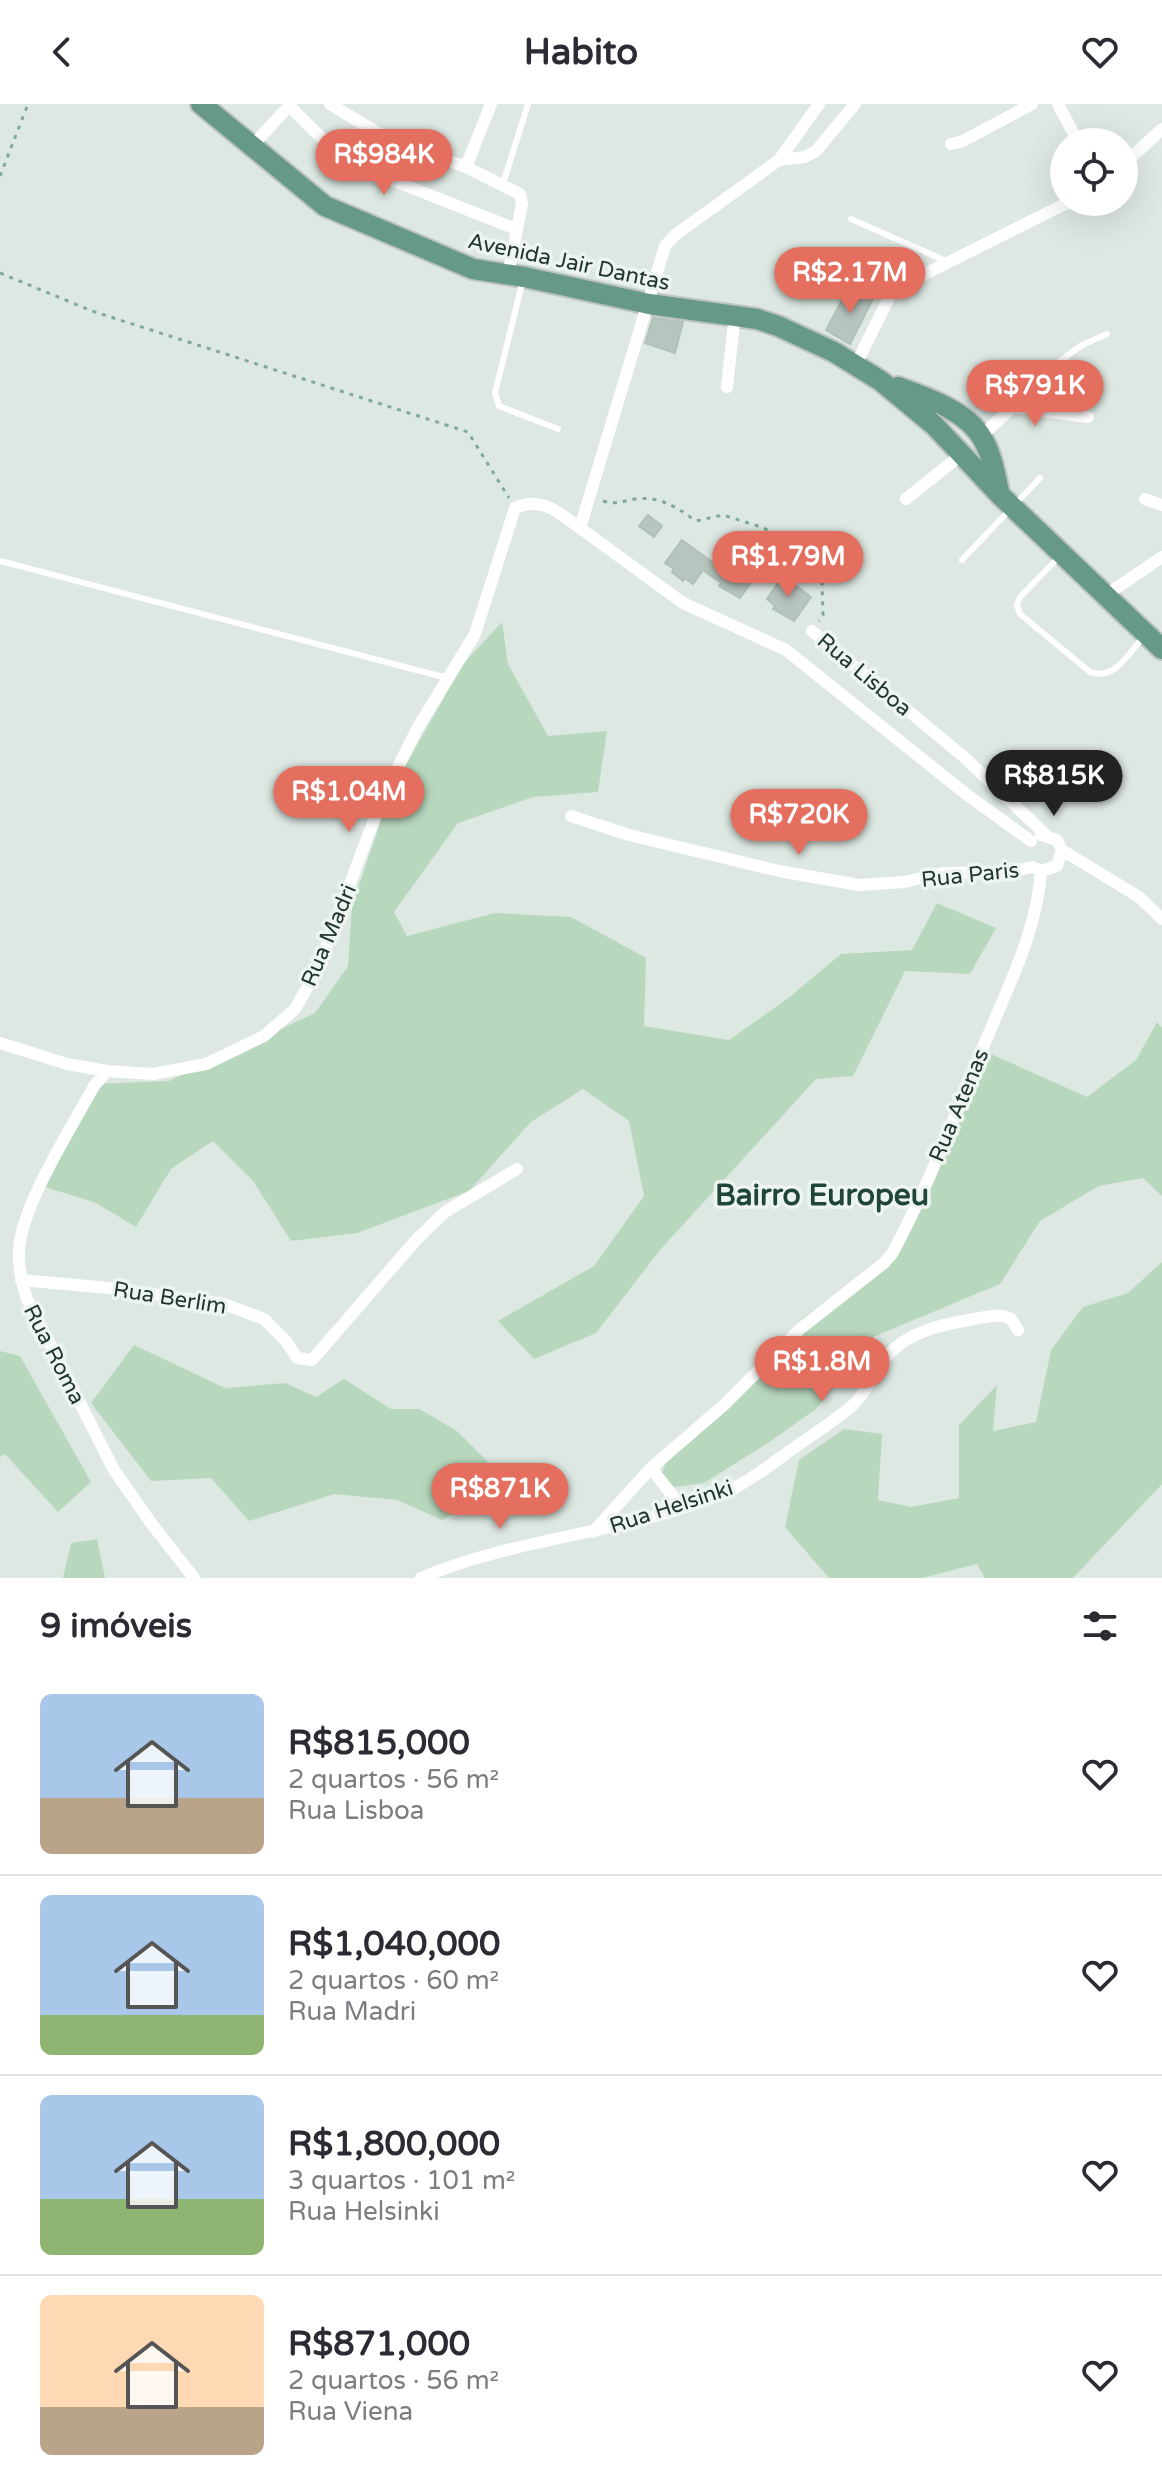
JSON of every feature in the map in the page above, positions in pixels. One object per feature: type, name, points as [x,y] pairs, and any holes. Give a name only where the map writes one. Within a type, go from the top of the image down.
[{"type":"main road","name":"Avenida Jair Dantas","points":[[201,104],[306,192],[343,216],[473,269],[649,304],[735,314],[778,326],[834,352],[881,381],[934,425],[1007,502],[1162,649]]},
{"type":"main road","name":"Avenida Jair Dantas","points":[[881,381],[921,395],[943,407],[963,419],[981,436]]},
{"type":"main road","points":[[981,436],[1007,502]]},
{"type":"street","points":[[330,104],[388,139],[466,167],[522,196],[516,229],[516,276]]},
{"type":"street","points":[[466,167],[491,104]]},
{"type":"street","points":[[515,508],[529,501],[545,505],[580,528],[662,253],[669,240],[779,160],[819,104]]},
{"type":"street","points":[[779,160],[805,157],[816,151],[855,104]]},
{"type":"street","points":[[951,144],[963,141],[1032,104]]},
{"type":"street","points":[[1058,104],[1071,128]]},
{"type":"street","points":[[251,147],[290,105],[346,162],[516,229]]},
{"type":"street","points":[[1138,151],[1162,129]]},
{"type":"street","points":[[855,366],[893,290],[1050,212]]},
{"type":"street","points":[[727,387],[735,314]]},
{"type":"street","points":[[981,436],[1013,407],[1088,417]]},
{"type":"street","points":[[906,499],[962,454]]},
{"type":"street","points":[[1145,499],[1162,505]]},
{"type":"street","name":"Rua Madri","points":[[0,1043],[67,1064],[153,1074],[206,1064],[264,1036],[295,1009],[318,969],[381,801],[417,729],[475,634],[515,508]]},
{"type":"street","name":"Rua Lisboa","points":[[580,528],[683,603],[786,650],[966,794],[1031,841]]},
{"type":"street","points":[[1106,595],[1162,557]]},
{"type":"street","name":"Rua Lisboa","points":[[812,631],[964,757],[1046,835],[1057,840],[1062,850],[1139,897],[1162,919]]},
{"type":"street","name":"Rua Paris","points":[[571,816],[629,835],[779,871],[859,885],[904,882],[943,873],[1037,869]]},
{"type":"street","points":[[1046,835],[1031,841],[1027,854],[1037,869],[1057,866],[1062,850]]},
{"type":"street","name":"Rua Atenas","points":[[593,1532],[651,1468],[725,1404],[800,1329],[892,1254],[958,1108],[1026,943],[1039,899],[1037,869]]},
{"type":"street","name":"Rua Roma","points":[[107,1071],[87,1099],[23,1220],[18,1251],[21,1280],[27,1299],[114,1470],[194,1578]]},
{"type":"street","name":"Rua Berlim","points":[[21,1280],[224,1304],[264,1319],[286,1341],[297,1358],[309,1361],[417,1239],[445,1212],[517,1169]]},
{"type":"street","name":"Rua Helsinki","points":[[421,1578],[456,1563],[514,1546],[593,1532],[682,1508],[728,1491],[852,1406],[888,1355],[911,1337],[938,1326],[1000,1315],[1011,1319],[1018,1330]]},
{"type":"street","points":[[651,1468],[682,1508]]},
{"type":"lane","points":[[503,184],[528,104]]},
{"type":"lane","points":[[851,219],[950,262]]},
{"type":"lane","points":[[516,276],[496,400],[499,406],[558,429]]},
{"type":"lane","points":[[1027,407],[1052,367],[1082,345],[1107,334]]},
{"type":"lane","points":[[962,560],[1007,502],[1040,478]]},
{"type":"lane","points":[[1061,555],[1020,597],[1017,605],[1020,614],[1090,672],[1100,676],[1114,671],[1147,633]]},
{"type":"lane","points":[[0,561],[447,678]]},
{"type":"path","points":[[0,176],[28,104]]},
{"type":"path","points":[[0,273],[92,311],[468,432],[515,508]]},
{"type":"path","name":"Rua Lisboa","points":[[589,496],[613,504],[638,498],[665,500],[696,521],[723,515],[764,528],[808,559],[822,582],[823,615],[812,631]]},
{"type":"green space","points":[[502,622],[508,664],[548,736],[607,731],[598,792],[533,797],[458,823],[394,912],[407,936],[495,913],[571,917],[646,958],[644,1026],[729,1040],[787,999],[841,954],[912,950],[937,903],[996,928],[970,974],[905,971],[853,1076],[816,1079],[660,1250],[596,1333],[534,1359],[498,1321],[594,1266],[644,1196],[629,1121],[583,1089],[531,1122],[469,1191],[357,1233],[291,1241],[253,1181],[213,1141],[171,1169],[136,1227],[96,1203],[42,1186],[92,1084],[169,1081],[315,1013],[348,966],[352,906],[391,791],[463,664]]},
{"type":"green space","points":[[1157,1022],[1162,1028],[1162,1196],[1143,1178],[1099,1186],[1040,1221],[1000,1284],[873,1337],[817,1408],[771,1441],[704,1483],[675,1487],[660,1477],[670,1452],[728,1399],[803,1318],[903,1244],[991,1054],[1087,1097],[1136,1060]]},
{"type":"green space","points":[[1162,1262],[1162,1484],[1073,1578],[985,1578],[977,1564],[922,1578],[829,1578],[785,1527],[799,1460],[844,1429],[882,1434],[878,1500],[911,1507],[959,1498],[959,1425],[997,1385],[993,1431],[1036,1422],[1051,1350],[1083,1307],[1128,1293]]},
{"type":"green space","points":[[134,1345],[225,1388],[285,1383],[316,1397],[344,1379],[391,1409],[419,1409],[457,1431],[488,1462],[479,1497],[442,1520],[397,1500],[334,1494],[249,1521],[211,1478],[151,1481],[91,1403]]},
{"type":"green space","points":[[0,1351],[20,1356],[91,1482],[58,1512],[5,1454],[0,1457]]},
{"type":"green space","points":[[97,1539],[105,1578],[63,1578],[71,1543]]},
{"type":"building","points":[[849,287],[873,299],[850,344],[826,330]]},
{"type":"building","points":[[653,318],[683,322],[675,353],[645,343]]},
{"type":"building","points":[[648,515],[662,526],[654,537],[639,526]]},
{"type":"building","points":[[682,540],[719,567],[729,554],[757,574],[740,598],[719,586],[721,583],[703,570],[693,584],[685,578],[683,581],[665,563]]},
{"type":"building","points":[[783,576],[811,597],[794,621],[773,609],[775,606],[767,599]]},
{"type":"district","name":"Bairro Europeu","points":[[822,1195]]}]
